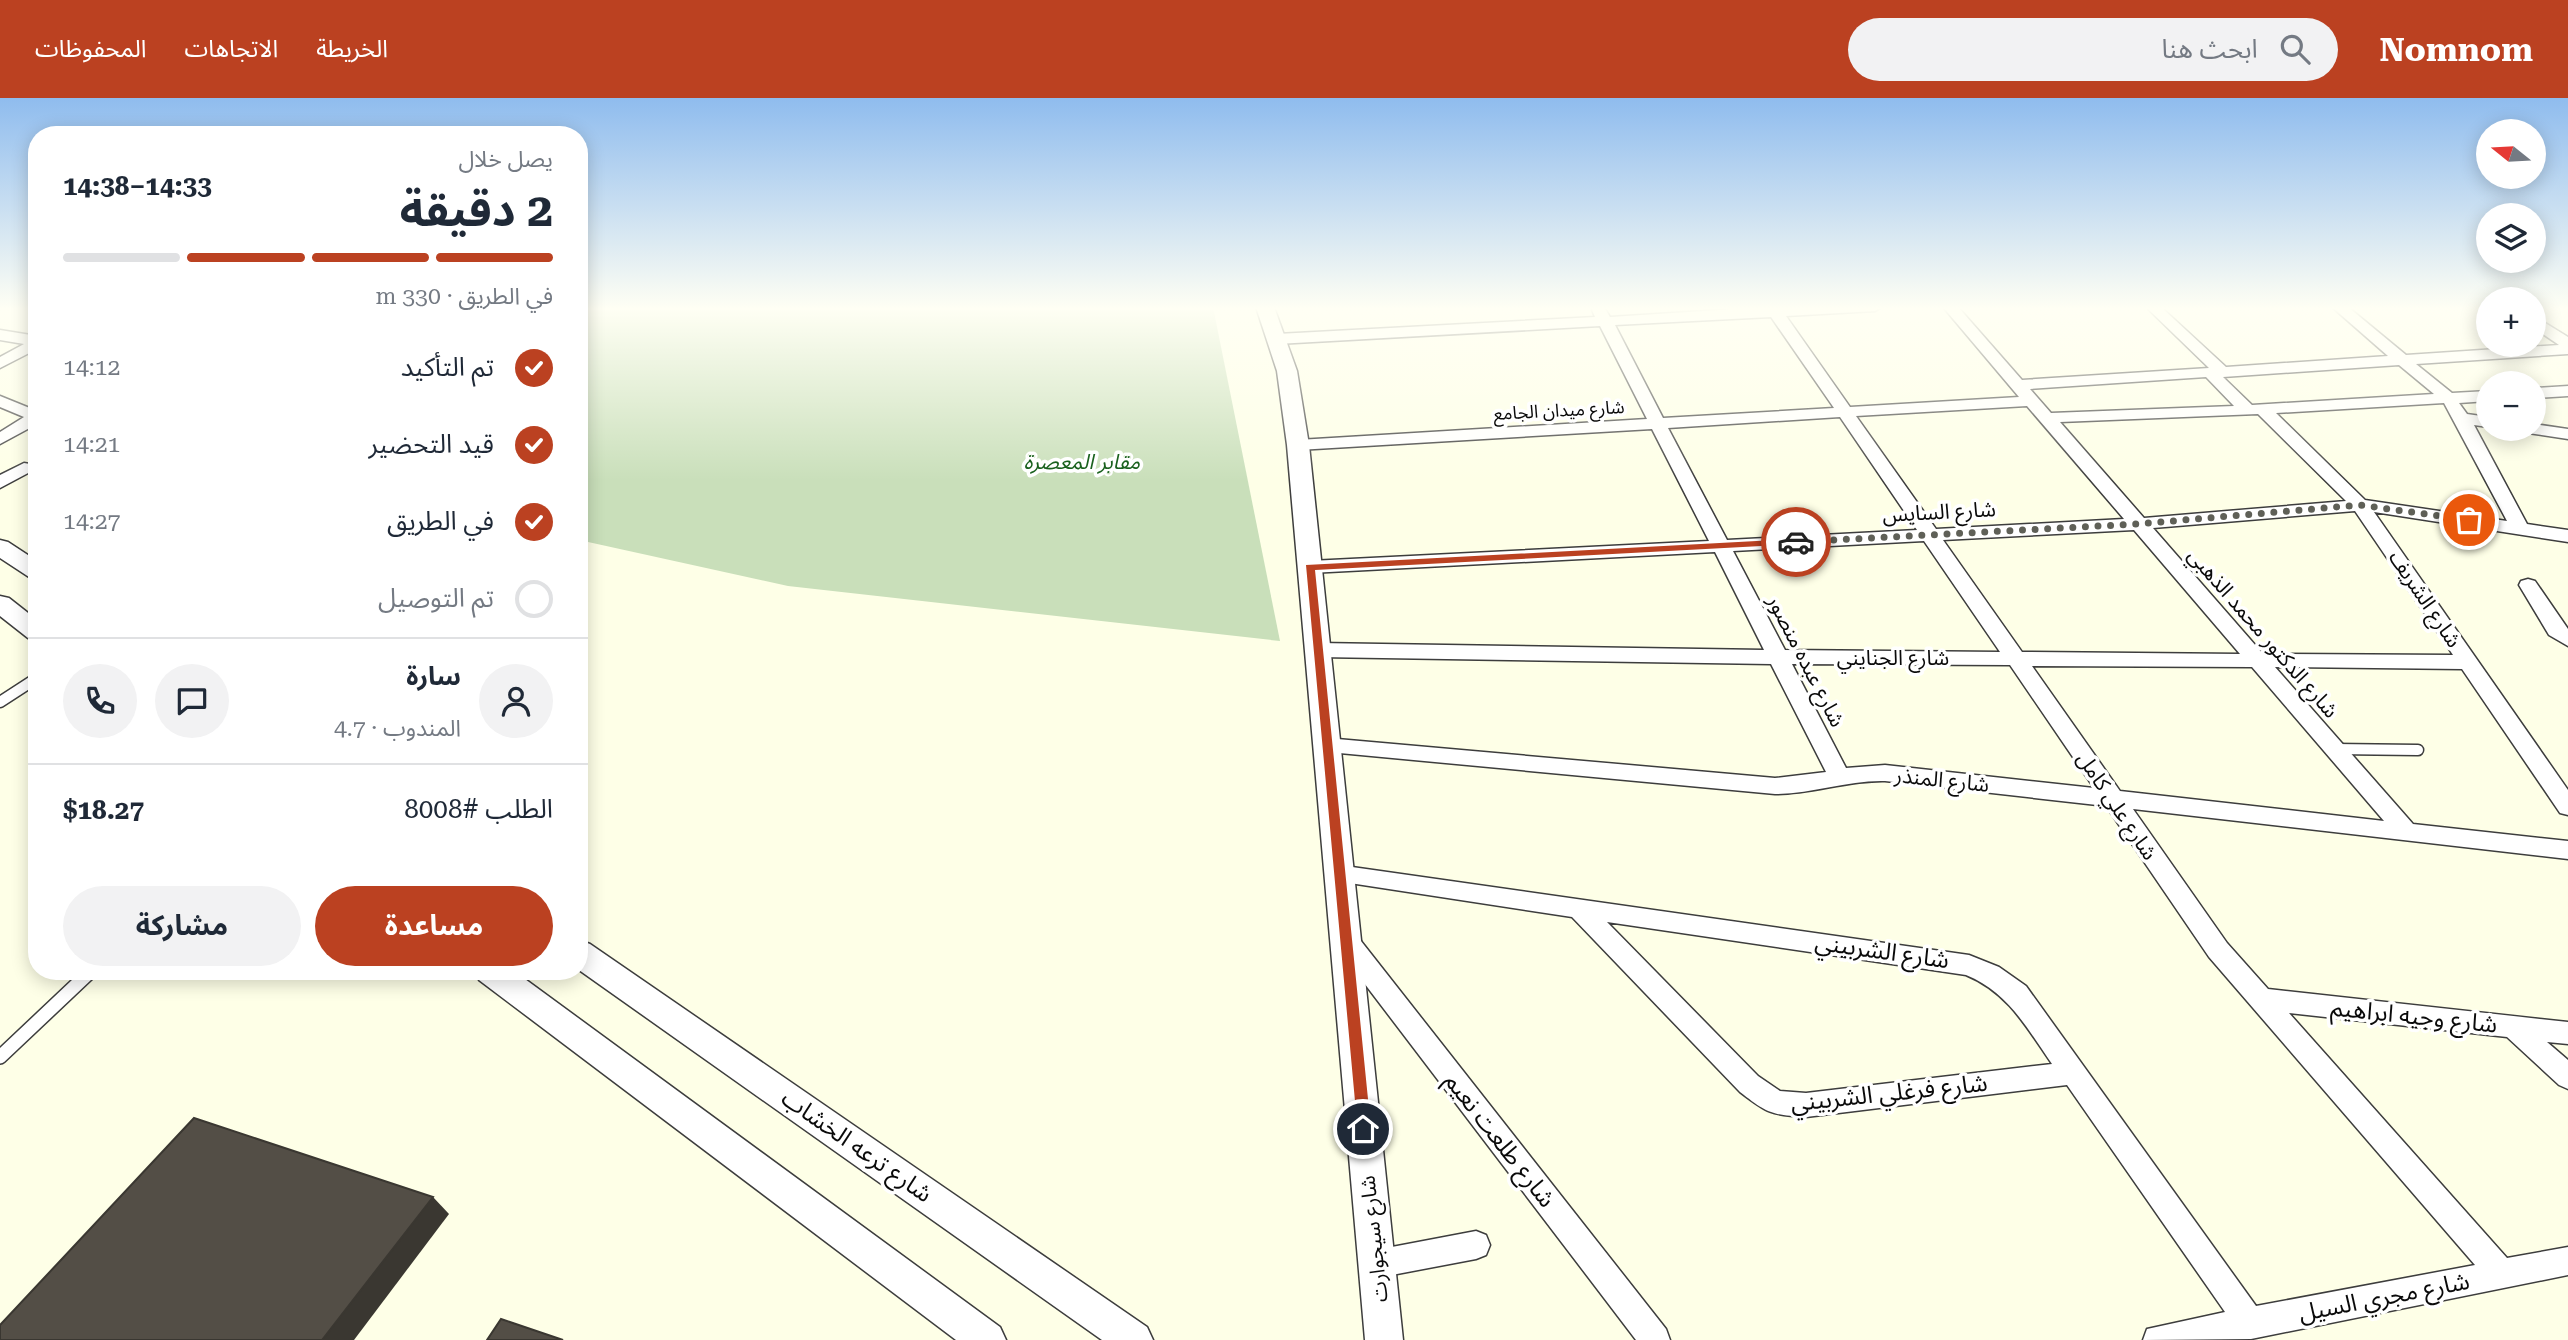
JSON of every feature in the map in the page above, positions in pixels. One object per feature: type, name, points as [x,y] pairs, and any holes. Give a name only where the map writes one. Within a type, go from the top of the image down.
[{"type":"street","name":"شارع سيجوارت","points":[[1285,365],[1298,444],[1384,1340]]},
{"type":"street","name":"شارع عبده منصور","points":[[1628,365],[1839,775]]},
{"type":"street","name":"شارع علي كامل","points":[[1813,365],[2187,909],[2218,950],[2502,1274]]},
{"type":"street","name":"شارع الدكتور محمد الذهبي","points":[[2001,365],[2405,830]]},
{"type":"street","points":[[2209,365],[2216,372]]},
{"type":"street","points":[[2018,385],[2327,365]]},
{"type":"street","points":[[2411,365],[2448,398],[2462,418],[2520,528]]},
{"type":"street","name":"شارع الشريف","points":[[2216,372],[2360,505],[2568,807]]},
{"type":"street","points":[[2546,392],[2568,391]]},
{"type":"street","points":[[2046,418],[2255,410],[2476,397]]},
{"type":"street","points":[[0,401],[28,413]]},
{"type":"street","name":"شارع ميدان الجامع","points":[[1298,444],[2032,401]]},
{"type":"street","points":[[2462,418],[2476,420]]},
{"type":"street","points":[[0,439],[28,422]]},
{"type":"street","points":[[2546,431],[2568,434]]},
{"type":"street","points":[[0,483],[24,468]]},
{"type":"street","name":"شارع السايس","points":[[1310,567],[2137,524],[2360,505],[2568,536]]},
{"type":"street","points":[[0,547],[28,566]]},
{"type":"street","points":[[2528,585],[2556,630],[2568,639]]},
{"type":"street","points":[[0,604],[28,625]]},
{"type":"street","name":"شارع الجنايني","points":[[1318,650],[1779,657],[2468,662]]},
{"type":"street","name":"شارع المنذر","points":[[1326,746],[1775,786],[1812,785],[1839,775],[1885,773],[2563,850]]},
{"type":"street","name":"شارع الشربيني","points":[[1338,874],[1961,963],[1981,969],[2001,979],[2017,994],[2251,1324]]},
{"type":"street","name":"شارع فرغلي الشربيني","points":[[1577,907],[1749,1084],[1774,1103],[1806,1105],[2072,1073]]},
{"type":"street","name":"شارع طلعت نعيم","points":[[1345,939],[1655,1340]]},
{"type":"street","name":"شارع ترعه الخشاب","points":[[588,959],[1134,1340]]},
{"type":"street","points":[[502,980],[987,1340]]},
{"type":"street","name":"شارع وجيه ابراهيم","points":[[2261,999],[2568,1032]]},
{"type":"street","points":[[2513,1027],[2568,1077]]},
{"type":"street","points":[[1376,1264],[1476,1245]]},
{"type":"street","name":"شارع مجري السيل","points":[[2158,1340],[2568,1261]]},
{"type":"lane","points":[[0,702],[28,684]]},
{"type":"lane","points":[[2334,749],[2418,750]]},
{"type":"lane","points":[[0,1057],[81,980]]},
{"type":"green space","name":"مقابر المعصرة","points":[[588,365],[1225,365],[1280,641],[788,586],[588,542]]},
{"type":"building","points":[[194,1118],[433,1197],[322,1340],[0,1340],[0,1325]]},
{"type":"building","points":[[501,1319],[563,1340],[487,1340]]},
{"type":"way so far","points":[[1796,542],[2137,524],[2360,505],[2469,520]]},
{"type":"route","points":[[1363,1129],[1310,567],[1796,542]]}]
